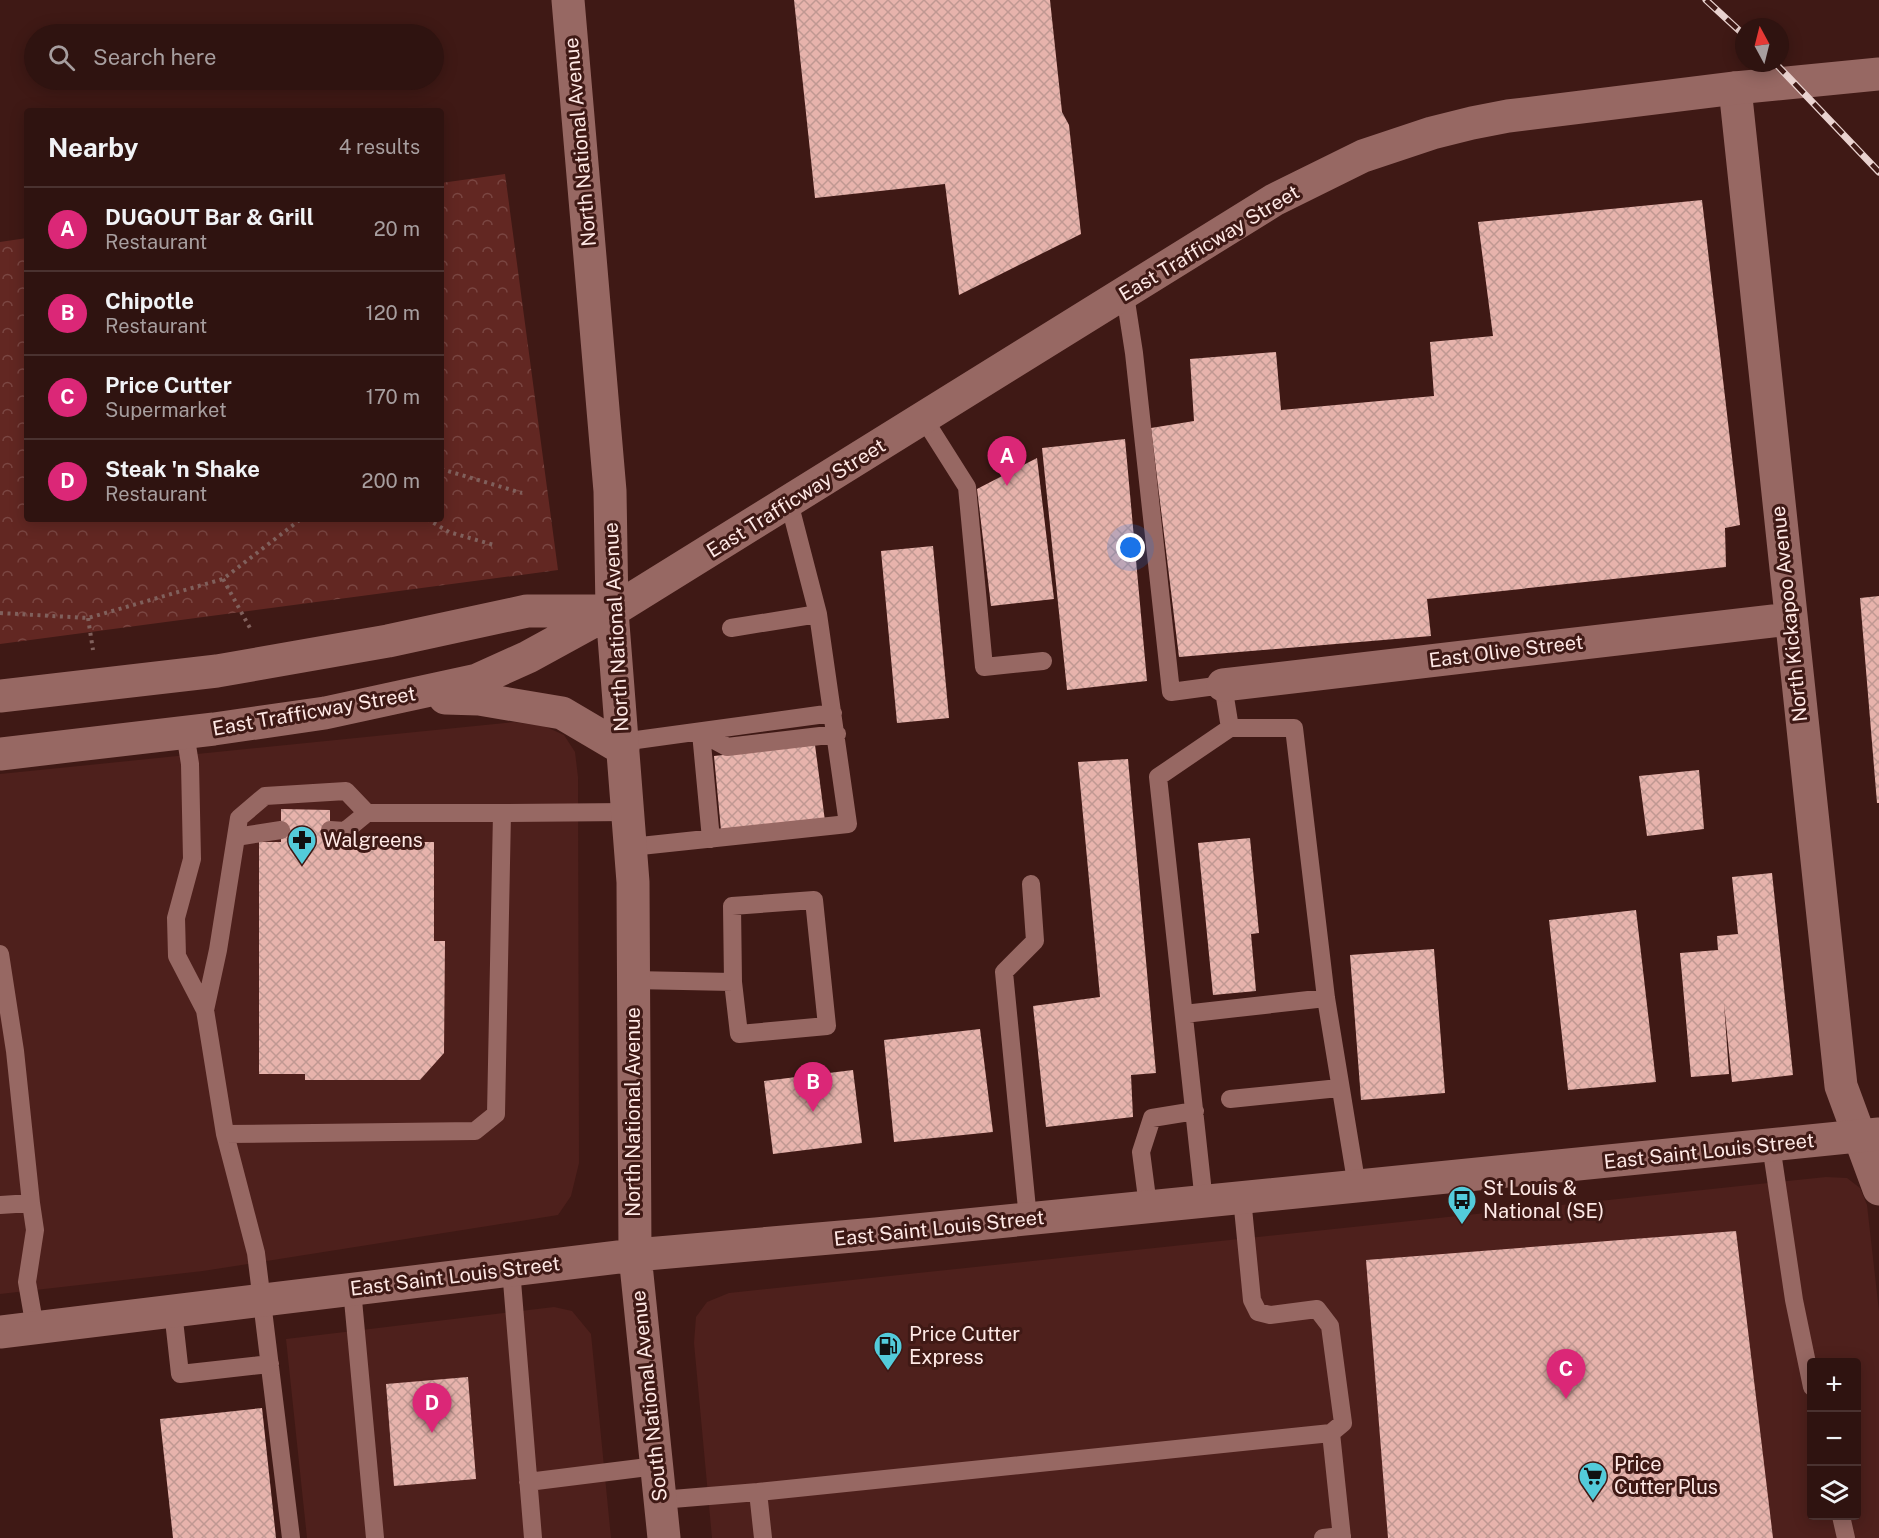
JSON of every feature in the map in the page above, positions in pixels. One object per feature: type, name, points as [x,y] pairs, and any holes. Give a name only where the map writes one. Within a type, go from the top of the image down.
[{"type":"main road","name":"North National Avenue","points":[[568,0],[610,491],[612,611],[633,882],[634,1255]]},
{"type":"main road","name":"East Trafficway Street","points":[[0,754],[185,733],[325,712],[477,680],[528,657],[612,611],[1084,318],[1125,295],[1274,200],[1364,156],[1432,133],[1508,116],[1735,88],[1879,74]]},
{"type":"main road","name":"North Kickapoo Avenue","points":[[1735,88],[1841,1086],[1869,1135],[1879,1189]]},
{"type":"main road","points":[[0,696],[217,671],[388,641],[527,610],[612,611]]},
{"type":"main road","name":"East Olive Street","points":[[1223,685],[1790,619]]},
{"type":"main road","points":[[395,698],[479,699],[561,713],[622,746]]},
{"type":"main road","name":"East Saint Louis Street","points":[[0,1332],[634,1255],[1028,1220],[1148,1206],[1869,1135]]},
{"type":"main road","name":"South National Avenue","points":[[634,1255],[664,1538]]},
{"type":"lane","points":[[1125,295],[1134,353],[1171,692],[1223,685],[1230,728]]},
{"type":"lane","points":[[924,419],[967,487],[984,667],[1043,661]]},
{"type":"lane","points":[[631,848],[848,824],[837,734],[818,614],[789,502]]},
{"type":"lane","points":[[731,628],[818,614]]},
{"type":"lane","points":[[622,746],[833,714]]},
{"type":"lane","points":[[1204,1202],[1158,777],[1230,728],[1294,728],[1326,998],[1357,1187]]},
{"type":"lane","points":[[185,733],[190,764],[192,859],[176,918],[177,956],[205,1010],[225,1134],[256,1253],[291,1538]]},
{"type":"lane","points":[[701,733],[727,747],[837,734]]},
{"type":"lane","points":[[701,733],[711,839]]},
{"type":"lane","points":[[205,1010],[218,950],[239,818],[265,796],[346,792],[367,813]]},
{"type":"lane","points":[[330,830],[345,831],[367,813],[628,812]]},
{"type":"lane","points":[[225,1134],[475,1131],[496,1114],[501,813]]},
{"type":"lane","points":[[236,837],[281,830]]},
{"type":"lane","points":[[1028,1220],[1004,972],[1035,941],[1032,884]]},
{"type":"lane","points":[[814,900],[827,1026],[739,1034],[734,982],[732,906],[814,900]]},
{"type":"lane","points":[[0,954],[15,1051],[35,1230],[27,1282],[34,1328]]},
{"type":"lane","points":[[633,980],[734,982]]},
{"type":"lane","points":[[1184,1014],[1326,998]]},
{"type":"lane","points":[[1230,1099],[1340,1088]]},
{"type":"lane","points":[[1148,1206],[1141,1152],[1152,1118],[1195,1111]]},
{"type":"lane","points":[[1771,1145],[1794,1300],[1807,1364]]},
{"type":"lane","points":[[660,1500],[1330,1433],[1343,1423],[1330,1326],[1317,1310],[1270,1315],[1258,1312],[1252,1300],[1242,1198]]},
{"type":"lane","points":[[0,1204],[31,1203]]},
{"type":"lane","points":[[511,1269],[533,1538]]},
{"type":"lane","points":[[352,1289],[375,1538]]},
{"type":"lane","points":[[173,1311],[180,1374],[270,1364]]},
{"type":"lane","points":[[1323,1538],[1342,1537],[1330,1433]]},
{"type":"lane","points":[[528,1482],[656,1466]]},
{"type":"lane","points":[[758,1492],[763,1538]]},
{"type":"lane","points":[[1842,1520],[1846,1538]]},
{"type":"path","points":[[444,470],[522,493]]},
{"type":"path","points":[[0,613],[88,618],[223,579],[297,522]]},
{"type":"path","points":[[432,522],[448,532],[494,545]]},
{"type":"path","points":[[223,579],[255,635]]},
{"type":"path","points":[[88,618],[94,654]]},
{"type":"shaded area","points":[[514,722],[544,726],[564,735],[575,752],[578,777],[579,1163],[571,1196],[558,1215],[203,1271],[0,1294],[0,774]]},
{"type":"shaded area","points":[[1826,1177],[1847,1178],[1860,1188],[1867,1205],[1879,1311],[1879,1538],[712,1538],[694,1343],[696,1317],[707,1302],[729,1293]]},
{"type":"shaded area","points":[[554,1307],[572,1311],[591,1334],[611,1538],[307,1538],[286,1339]]},
{"type":"green space","points":[[505,174],[558,570],[0,644],[0,242],[24,238],[24,522],[444,522],[444,183]]},
{"type":"building","points":[[794,0],[1050,0],[1062,112],[1069,125],[1081,234],[959,295],[945,184],[815,198]]},
{"type":"building","points":[[1702,200],[1740,525],[1725,528],[1726,567],[1427,599],[1431,636],[1179,657],[1151,428],[1194,421],[1190,359],[1276,352],[1281,410],[1434,396],[1430,342],[1493,336],[1478,222]]},
{"type":"building","points":[[1125,439],[1147,681],[1067,690],[1042,448]]},
{"type":"building","points":[[1037,458],[1054,599],[991,606],[977,489]]},
{"type":"building","points":[[933,546],[949,718],[897,723],[881,551]]},
{"type":"building","points":[[1879,596],[1879,803],[1877,803],[1860,598]]},
{"type":"building","points":[[815,745],[825,821],[721,830],[714,756]]},
{"type":"building","points":[[1128,759],[1156,1073],[1131,1075],[1133,1117],[1046,1127],[1033,1006],[1100,997],[1078,762]]},
{"type":"building","points":[[1699,770],[1704,829],[1647,836],[1639,776]]},
{"type":"building","name":"Walgreens","points":[[281,809],[330,810],[330,842],[434,842],[434,941],[445,941],[444,1053],[420,1080],[305,1080],[305,1074],[259,1074],[259,842],[281,842]]},
{"type":"building","points":[[1250,838],[1259,933],[1251,934],[1256,991],[1213,995],[1198,843]]},
{"type":"building","points":[[1772,873],[1793,1075],[1732,1082],[1724,1003],[1729,1074],[1691,1077],[1680,953],[1718,950],[1717,936],[1738,934],[1732,877]]},
{"type":"building","points":[[1636,910],[1656,1082],[1568,1090],[1549,920]]},
{"type":"building","points":[[1434,949],[1445,1093],[1361,1100],[1350,955]]},
{"type":"building","points":[[980,1029],[993,1132],[894,1142],[884,1040]]},
{"type":"building","points":[[853,1070],[862,1143],[773,1154],[764,1081]]},
{"type":"building","points":[[1736,1231],[1773,1538],[1388,1538],[1366,1260]]},
{"type":"building","points":[[468,1377],[476,1479],[394,1486],[386,1384]]},
{"type":"building","points":[[262,1408],[276,1538],[173,1538],[160,1419]]},
{"type":"railway","points":[[1706,0],[1735,27]]},
{"type":"railway","points":[[1784,72],[1879,172]]},
{"type":"place","name":"DUGOUT Bar & Grill","points":[[1007,486]]},
{"type":"place","name":"Walgreens","points":[[302,866]]},
{"type":"place","name":"Chipotle","points":[[813,1112]]},
{"type":"place","name":"St Louis & National (SE)","points":[[1462,1226]]},
{"type":"place","name":"Price Cutter Express","points":[[888,1372]]},
{"type":"place","name":"Price Cutter","points":[[1566,1399]]},
{"type":"place","name":"Steak 'n Shake","points":[[432,1433]]},
{"type":"place","name":"Price Cutter Plus","points":[[1593,1502]]}]
